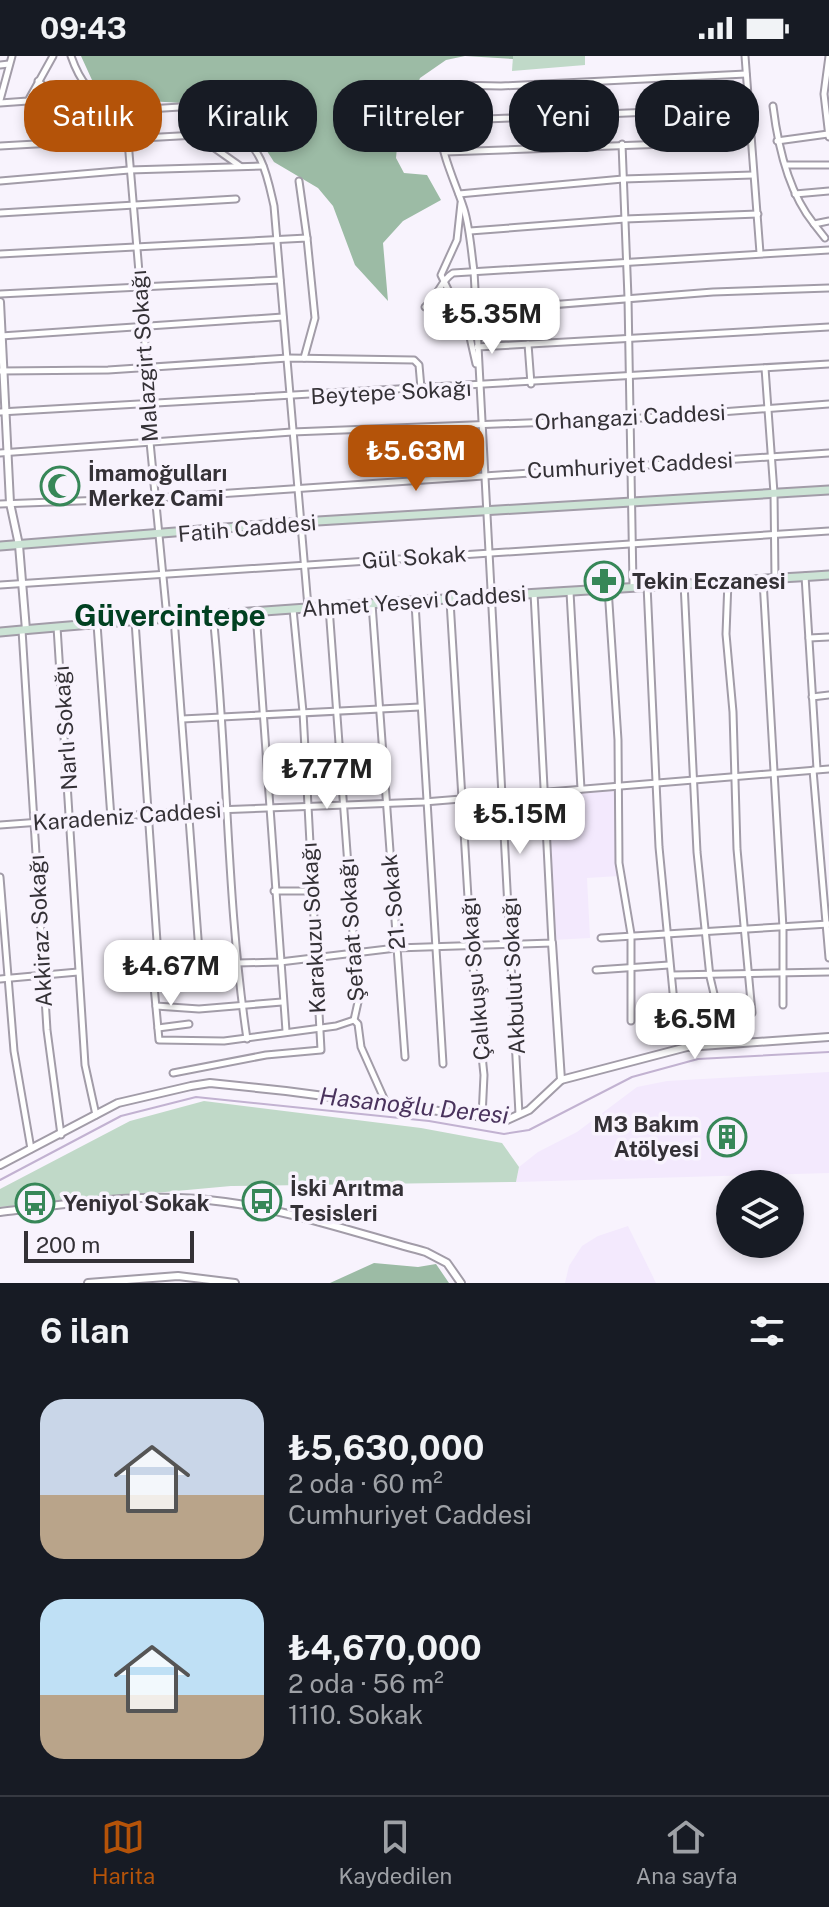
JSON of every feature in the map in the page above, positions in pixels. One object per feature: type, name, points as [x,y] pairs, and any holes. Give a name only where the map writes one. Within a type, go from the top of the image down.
[{"type":"main road","name":"Fatih Caddesi","points":[[0,546],[158,536],[301,522],[829,490]]},
{"type":"main road","name":"Ahmet Yesevi Caddesi","points":[[0,632],[293,608],[450,601],[647,584],[829,575]]},
{"type":"street","points":[[12,56],[0,102],[24,101]]},
{"type":"street","points":[[39,80],[53,56]]},
{"type":"street","points":[[71,56],[83,80]]},
{"type":"street","points":[[745,56],[746,80]]},
{"type":"street","points":[[777,141],[829,135],[826,94],[829,56]]},
{"type":"street","points":[[0,65],[9,64]]},
{"type":"street","points":[[493,84],[746,74]]},
{"type":"street","points":[[773,106],[777,141],[795,194],[825,238]]},
{"type":"street","points":[[493,119],[635,113]]},
{"type":"street","points":[[622,144],[633,585]]},
{"type":"street","points":[[493,150],[635,144]]},
{"type":"street","points":[[0,146],[24,145]]},
{"type":"street","name":"Malazgirt Sokağı","points":[[128,152],[161,572],[170,618],[182,719],[200,965]]},
{"type":"street","points":[[221,152],[242,167]]},
{"type":"street","points":[[255,152],[263,166],[274,206],[308,607]]},
{"type":"street","points":[[445,152],[470,231],[478,366]]},
{"type":"street","points":[[751,152],[760,253]]},
{"type":"street","points":[[787,165],[829,165]]},
{"type":"street","points":[[0,181],[129,170],[263,166]]},
{"type":"street","points":[[459,194],[623,179],[753,175]]},
{"type":"street","points":[[299,181],[315,318],[304,358]]},
{"type":"street","points":[[795,194],[829,191]]},
{"type":"street","points":[[0,213],[236,199]]},
{"type":"street","points":[[462,203],[457,240],[441,269],[444,283],[469,333],[478,366]]},
{"type":"street","points":[[470,231],[625,219],[758,214]]},
{"type":"street","points":[[814,224],[829,221]]},
{"type":"street","points":[[0,254],[307,238]]},
{"type":"street","points":[[425,307],[437,298],[453,273],[626,260],[829,250]]},
{"type":"street","points":[[0,294],[280,280]]},
{"type":"street","points":[[475,311],[628,298],[829,288]]},
{"type":"street","points":[[0,302],[4,452],[19,545],[24,630]]},
{"type":"street","points":[[1,336],[283,317]]},
{"type":"street","points":[[477,347],[829,327]]},
{"type":"street","points":[[528,344],[531,384]]},
{"type":"street","points":[[2,371],[146,367],[288,358],[414,360],[419,365],[421,388]]},
{"type":"street","name":"Beytepe Sokağı","points":[[3,412],[531,384],[829,364]]},
{"type":"street","name":"Akbulut Sokağı","points":[[478,366],[519,1115]]},
{"type":"street","points":[[765,368],[776,534],[775,578]]},
{"type":"street","name":"Orhangazi Caddesi","points":[[4,452],[292,432],[628,419],[829,404]]},
{"type":"street","name":"Cumhuriyet Caddesi","points":[[0,504],[157,498],[483,473],[829,453]]},
{"type":"street","name":"Gül Sokak","points":[[0,585],[161,572],[829,531]]},
{"type":"street","points":[[805,576],[829,958]]},
{"type":"street","points":[[763,579],[783,928],[783,1005]]},
{"type":"street","points":[[728,581],[726,634],[733,712],[733,778],[752,1013]]},
{"type":"street","points":[[684,583],[693,780],[710,977],[718,1011]]},
{"type":"street","points":[[647,584],[659,782],[659,847],[675,1013]]},
{"type":"street","points":[[608,587],[619,863],[631,934],[631,1021]]},
{"type":"street","points":[[570,591],[581,789]]},
{"type":"street","points":[[534,593],[561,1080]]},
{"type":"street","name":"Çalıkuşu Sokağı","points":[[450,601],[471,947],[484,1075],[482,1118]]},
{"type":"street","points":[[415,603],[424,802],[443,1064]]},
{"type":"street","name":"21. Sokak","points":[[372,604],[405,1057]]},
{"type":"street","name":"Şefaat Sokağı","points":[[329,606],[339,708],[341,805],[358,1002],[354,1020],[361,1047],[386,1103]]},
{"type":"street","name":"Karakuzu Sokağı","points":[[173,1073],[266,1055],[321,1050],[303,712],[293,608]]},
{"type":"street","points":[[256,612],[266,714],[268,809],[286,1031]]},
{"type":"street","points":[[213,615],[224,716],[226,810],[247,1039]]},
{"type":"street","points":[[135,621],[158,956]]},
{"type":"street","points":[[97,624],[111,818]]},
{"type":"street","name":"Narlı Sokağı","points":[[57,627],[85,1065],[96,1115]]},
{"type":"street","name":"Akkiraz Sokağı","points":[[24,630],[43,976],[61,1135]]},
{"type":"street","points":[[809,638],[829,637]]},
{"type":"street","points":[[812,697],[829,695]]},
{"type":"street","points":[[182,719],[339,708],[420,707]]},
{"type":"street","name":"Karadeniz Caddesi","points":[[0,825],[190,811],[424,802],[829,769]]},
{"type":"street","points":[[0,877],[4,978],[31,1151]]},
{"type":"street","points":[[274,891],[312,891]]},
{"type":"street","points":[[601,938],[828,924]]},
{"type":"street","points":[[354,1020],[318,1029],[286,1031],[247,1039],[159,1040],[153,975],[159,965],[280,962],[396,948],[552,943]]},
{"type":"street","points":[[596,970],[669,965]]},
{"type":"street","points":[[4,978],[78,972]]},
{"type":"street","points":[[672,975],[710,977],[829,972]]},
{"type":"street","points":[[156,1006],[199,1009],[282,1002]]},
{"type":"street","points":[[158,1028],[189,1024]]},
{"type":"street","points":[[0,1165],[135,1098],[210,1083],[507,1120],[519,1115],[561,1080],[687,1047],[829,1037]]},
{"type":"street","points":[[0,1212],[89,1203],[224,1201],[283,1211],[426,1252],[447,1263],[461,1283]]},
{"type":"street","points":[[88,1283],[178,1276],[235,1283]]},
{"type":"shaded area","points":[[614,790],[619,876],[587,878],[590,938],[553,940],[544,794]]},
{"type":"shaded area","points":[[829,1072],[829,1173],[716,1170],[716,1176],[516,1182],[519,1167],[538,1152],[577,1132],[637,1087],[667,1081]]},
{"type":"shaded area","points":[[628,1226],[656,1283],[565,1283],[569,1266],[582,1246],[598,1236]]},
{"type":"green space","points":[[81,56],[465,56],[446,60],[419,80],[333,80],[333,152],[397,152],[396,158],[404,173],[427,175],[441,200],[403,221],[383,243],[388,301],[355,265],[333,206],[318,188],[274,162],[268,152],[317,152],[317,80],[178,80],[178,103],[162,102],[162,80],[92,80]]},
{"type":"green space","points":[[465,56],[513,56],[513,59]]},
{"type":"green space","points":[[513,56],[585,56],[585,65],[512,71]]},
{"type":"green space","points":[[204,1101],[421,1128],[502,1143],[519,1167],[516,1182],[231,1186],[0,1207],[0,1189],[130,1121]]},
{"type":"green space","points":[[374,1263],[418,1267],[436,1264],[449,1283],[330,1283]]},
{"type":"waterway","name":"Hasanoğlu Deresi","points":[[0,1180],[121,1116],[196,1097],[429,1121],[504,1134],[529,1130],[632,1077],[698,1059],[829,1052]]},
{"type":"place","name":"İmamoğulları Merkez Cami","points":[[60,486]]},
{"type":"place","name":"Tekin Eczanesi","points":[[604,581]]},
{"type":"place","name":"M3 Bakım Atölyesi","points":[[727,1137]]},
{"type":"place","name":"İski Arıtma Tesisleri","points":[[262,1201]]},
{"type":"place","name":"Yeniyol Sokak","points":[[35,1203]]},
{"type":"district","name":"Güvercintepe","points":[[170,615]]}]
